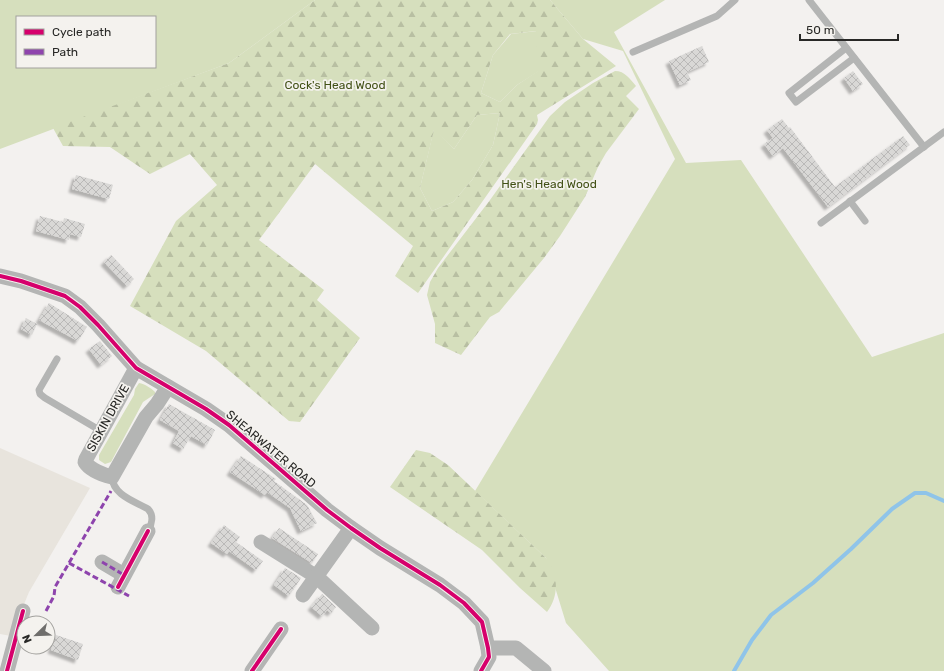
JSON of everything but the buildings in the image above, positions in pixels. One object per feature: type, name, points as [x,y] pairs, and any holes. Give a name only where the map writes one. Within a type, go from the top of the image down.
[{"type":"street","name":"SHEARWATER ROAD","points":[[0,276],[21,281],[65,296],[80,307],[98,325],[136,368],[206,409],[229,425],[327,510],[380,548],[440,585],[464,603],[482,622],[489,657],[481,671]]},
{"type":"street","name":"SISKIN DRIVE","points":[[112,477],[106,476],[88,466],[85,462],[136,368]]},
{"type":"street","points":[[112,477],[116,474],[146,417],[168,387]]},
{"type":"street","points":[[303,595],[351,528]]},
{"type":"street","points":[[102,562],[121,581],[148,531]]},
{"type":"street","points":[[261,542],[317,577],[372,628]]},
{"type":"street","points":[[7,671],[23,611]]},
{"type":"street","points":[[252,671],[281,629]]},
{"type":"street","points":[[488,648],[516,648],[544,671]]},
{"type":"lane","points":[[633,52],[717,16],[735,0]]},
{"type":"lane","points":[[809,0],[924,147]]},
{"type":"lane","points":[[846,48],[789,93],[796,102],[854,58]]},
{"type":"lane","points":[[821,223],[944,132]]},
{"type":"lane","points":[[850,201],[865,221]]},
{"type":"lane","points":[[57,359],[39,390],[40,394],[101,431]]},
{"type":"lane","points":[[112,477],[113,483],[117,490],[151,512],[152,525],[148,531]]},
{"type":"shaded area","points":[[0,448],[90,488],[29,592],[20,615],[16,615],[16,624],[11,636],[0,634]]},
{"type":"green space","points":[[0,0],[315,0],[229,63],[0,149]]},
{"type":"green space","name":"Cock's Head Wood","points":[[315,0],[550,0],[583,39],[616,66],[537,115],[537,124],[418,293],[395,276],[413,246],[315,164],[259,240],[324,290],[317,300],[360,338],[300,422],[289,421],[206,351],[130,306],[176,221],[217,185],[190,154],[150,174],[110,147],[63,146],[53,128],[229,63]],"holes":[[[536,31],[538,71],[517,85],[500,102],[481,93],[493,55],[510,34]],[[500,113],[493,145],[472,180],[453,202],[432,211],[420,188],[434,130],[454,149],[477,115]]]},
{"type":"green space","points":[[550,0],[665,0],[614,32],[686,163],[741,160],[872,357],[944,333],[944,671],[609,671],[566,623],[546,558],[475,491],[675,159],[623,51],[583,39]]},
{"type":"green space","points":[[537,31],[539,71],[517,85],[500,102],[481,93],[493,55],[511,34]]},
{"type":"green space","name":"Hen's Head Wood","points":[[615,71],[622,72],[636,86],[626,96],[639,109],[606,153],[585,197],[560,236],[544,258],[499,312],[490,317],[461,355],[435,343],[435,324],[427,295],[430,282],[438,268],[490,200],[550,116],[565,102],[593,83]]},
{"type":"green space","points":[[500,113],[493,145],[472,180],[453,202],[432,211],[420,188],[434,129],[454,149],[477,115]]},
{"type":"green space","points":[[139,383],[150,388],[155,392],[155,394],[143,402],[111,462],[105,464],[99,460],[99,455],[134,395],[135,389]]},
{"type":"green space","points":[[416,450],[430,453],[448,465],[546,558],[553,571],[556,585],[554,599],[547,612],[520,588],[482,550],[390,487]]},
{"type":"waterway","points":[[734,671],[752,640],[771,615],[813,583],[892,509],[915,493],[926,493],[944,501]]},
{"type":"marked path","points":[[46,611],[54,596],[55,587],[111,491]]},
{"type":"marked path","points":[[102,562],[124,575]]},
{"type":"marked path","points":[[69,563],[129,596]]},
{"type":"cycle path","points":[[0,276],[21,281],[65,296],[80,307],[98,325],[136,368],[206,409],[229,425],[327,510],[380,548],[440,585],[464,603],[482,622],[489,657],[481,671]]},
{"type":"cycle path","points":[[118,587],[148,531]]},
{"type":"cycle path","points":[[7,671],[23,611]]},
{"type":"cycle path","points":[[252,671],[281,629]]}]
